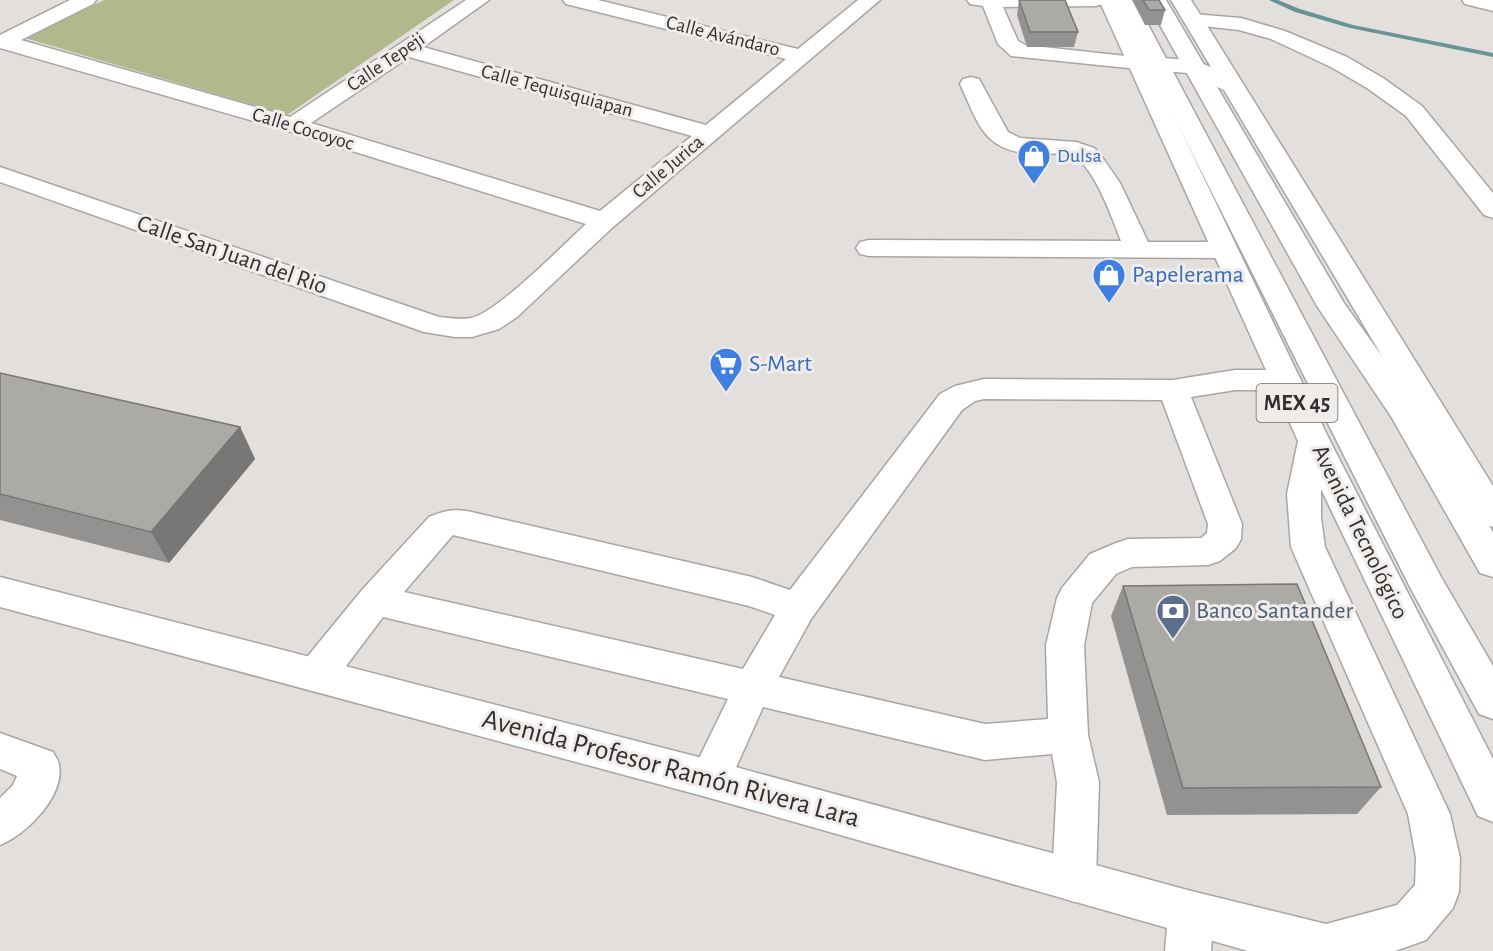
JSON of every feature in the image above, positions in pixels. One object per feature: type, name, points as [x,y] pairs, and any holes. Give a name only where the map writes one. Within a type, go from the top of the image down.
[{"type":"street","points":[[1,41],[86,0]]},
{"type":"street","name":"Calle Tepeji","points":[[293,125],[479,0]]},
{"type":"street","name":"Calle Avándaro","points":[[573,0],[802,56]]},
{"type":"street","name":"Calle Jurica","points":[[466,330],[493,321],[507,311],[604,221],[870,0]]},
{"type":"street","points":[[1096,0],[984,1],[1009,44],[1019,51],[1193,67],[1232,85]]},
{"type":"street","name":"Avenida Tecnológico","points":[[1109,0],[1147,63],[1224,250],[1314,441],[1493,802]]},
{"type":"street","points":[[1125,0],[1147,63],[1428,587],[1493,702]]},
{"type":"street","points":[[1156,0],[1331,306],[1405,412],[1493,563]]},
{"type":"street","points":[[1472,0],[1493,5]]},
{"type":"street","points":[[1187,10],[1493,514]]},
{"type":"street","points":[[1187,10],[1278,35],[1339,62],[1375,83],[1414,111],[1493,210]]},
{"type":"street","name":"Calle Cocoyoc","points":[[1,41],[293,125],[604,221]]},
{"type":"street","name":"Calle Tequisquiapan","points":[[405,49],[709,133]]},
{"type":"street","points":[[971,84],[1000,137],[1013,143],[1070,149],[1088,155],[1128,223],[1138,249]]},
{"type":"street","name":"Calle San Juan del Rio","points":[[0,174],[435,325],[466,330]]},
{"type":"street","points":[[869,248],[1224,250]]},
{"type":"street","points":[[710,779],[752,689],[798,608],[951,402],[966,393],[984,389],[1173,390],[1235,380],[1286,380]]},
{"type":"street","points":[[1074,880],[1078,782],[1068,735],[1065,645],[1075,598],[1103,564],[1128,553],[1208,551],[1224,539],[1225,524],[1173,390]]},
{"type":"street","points":[[1314,441],[1304,479],[1303,515],[1308,547],[1429,814],[1438,858],[1437,892],[1410,924],[1332,949]]},
{"type":"street","points":[[317,674],[375,600],[441,526],[450,522],[467,524],[752,592],[798,608]]},
{"type":"street","name":"Avenida Profesor Ramón Rivera Lara","points":[[0,592],[710,779],[1074,880],[1189,933],[1332,949]]},
{"type":"street","points":[[375,600],[985,742],[1068,735]]},
{"type":"street","points":[[0,751],[39,765],[39,779],[31,796],[0,825]]},
{"type":"green space","points":[[104,0],[454,0],[287,115],[25,38]]},
{"type":"building","points":[[1019,0],[1065,0],[1078,32],[1030,32]]},
{"type":"building","points":[[1143,0],[1159,0],[1165,10],[1149,10]]},
{"type":"building","points":[[0,373],[240,427],[151,532],[0,494]]},
{"type":"building","points":[[1297,584],[1381,787],[1183,788],[1123,586]]},
{"type":"waterway","points":[[1272,0],[1352,27],[1493,55]]},
{"type":"place","name":"Dulsa","points":[[1034,185]]},
{"type":"place","name":"Papelerama","points":[[1109,304]]},
{"type":"place","name":"S-Mart","points":[[726,393]]},
{"type":"place","name":"Banco Santander","points":[[1173,640]]}]
